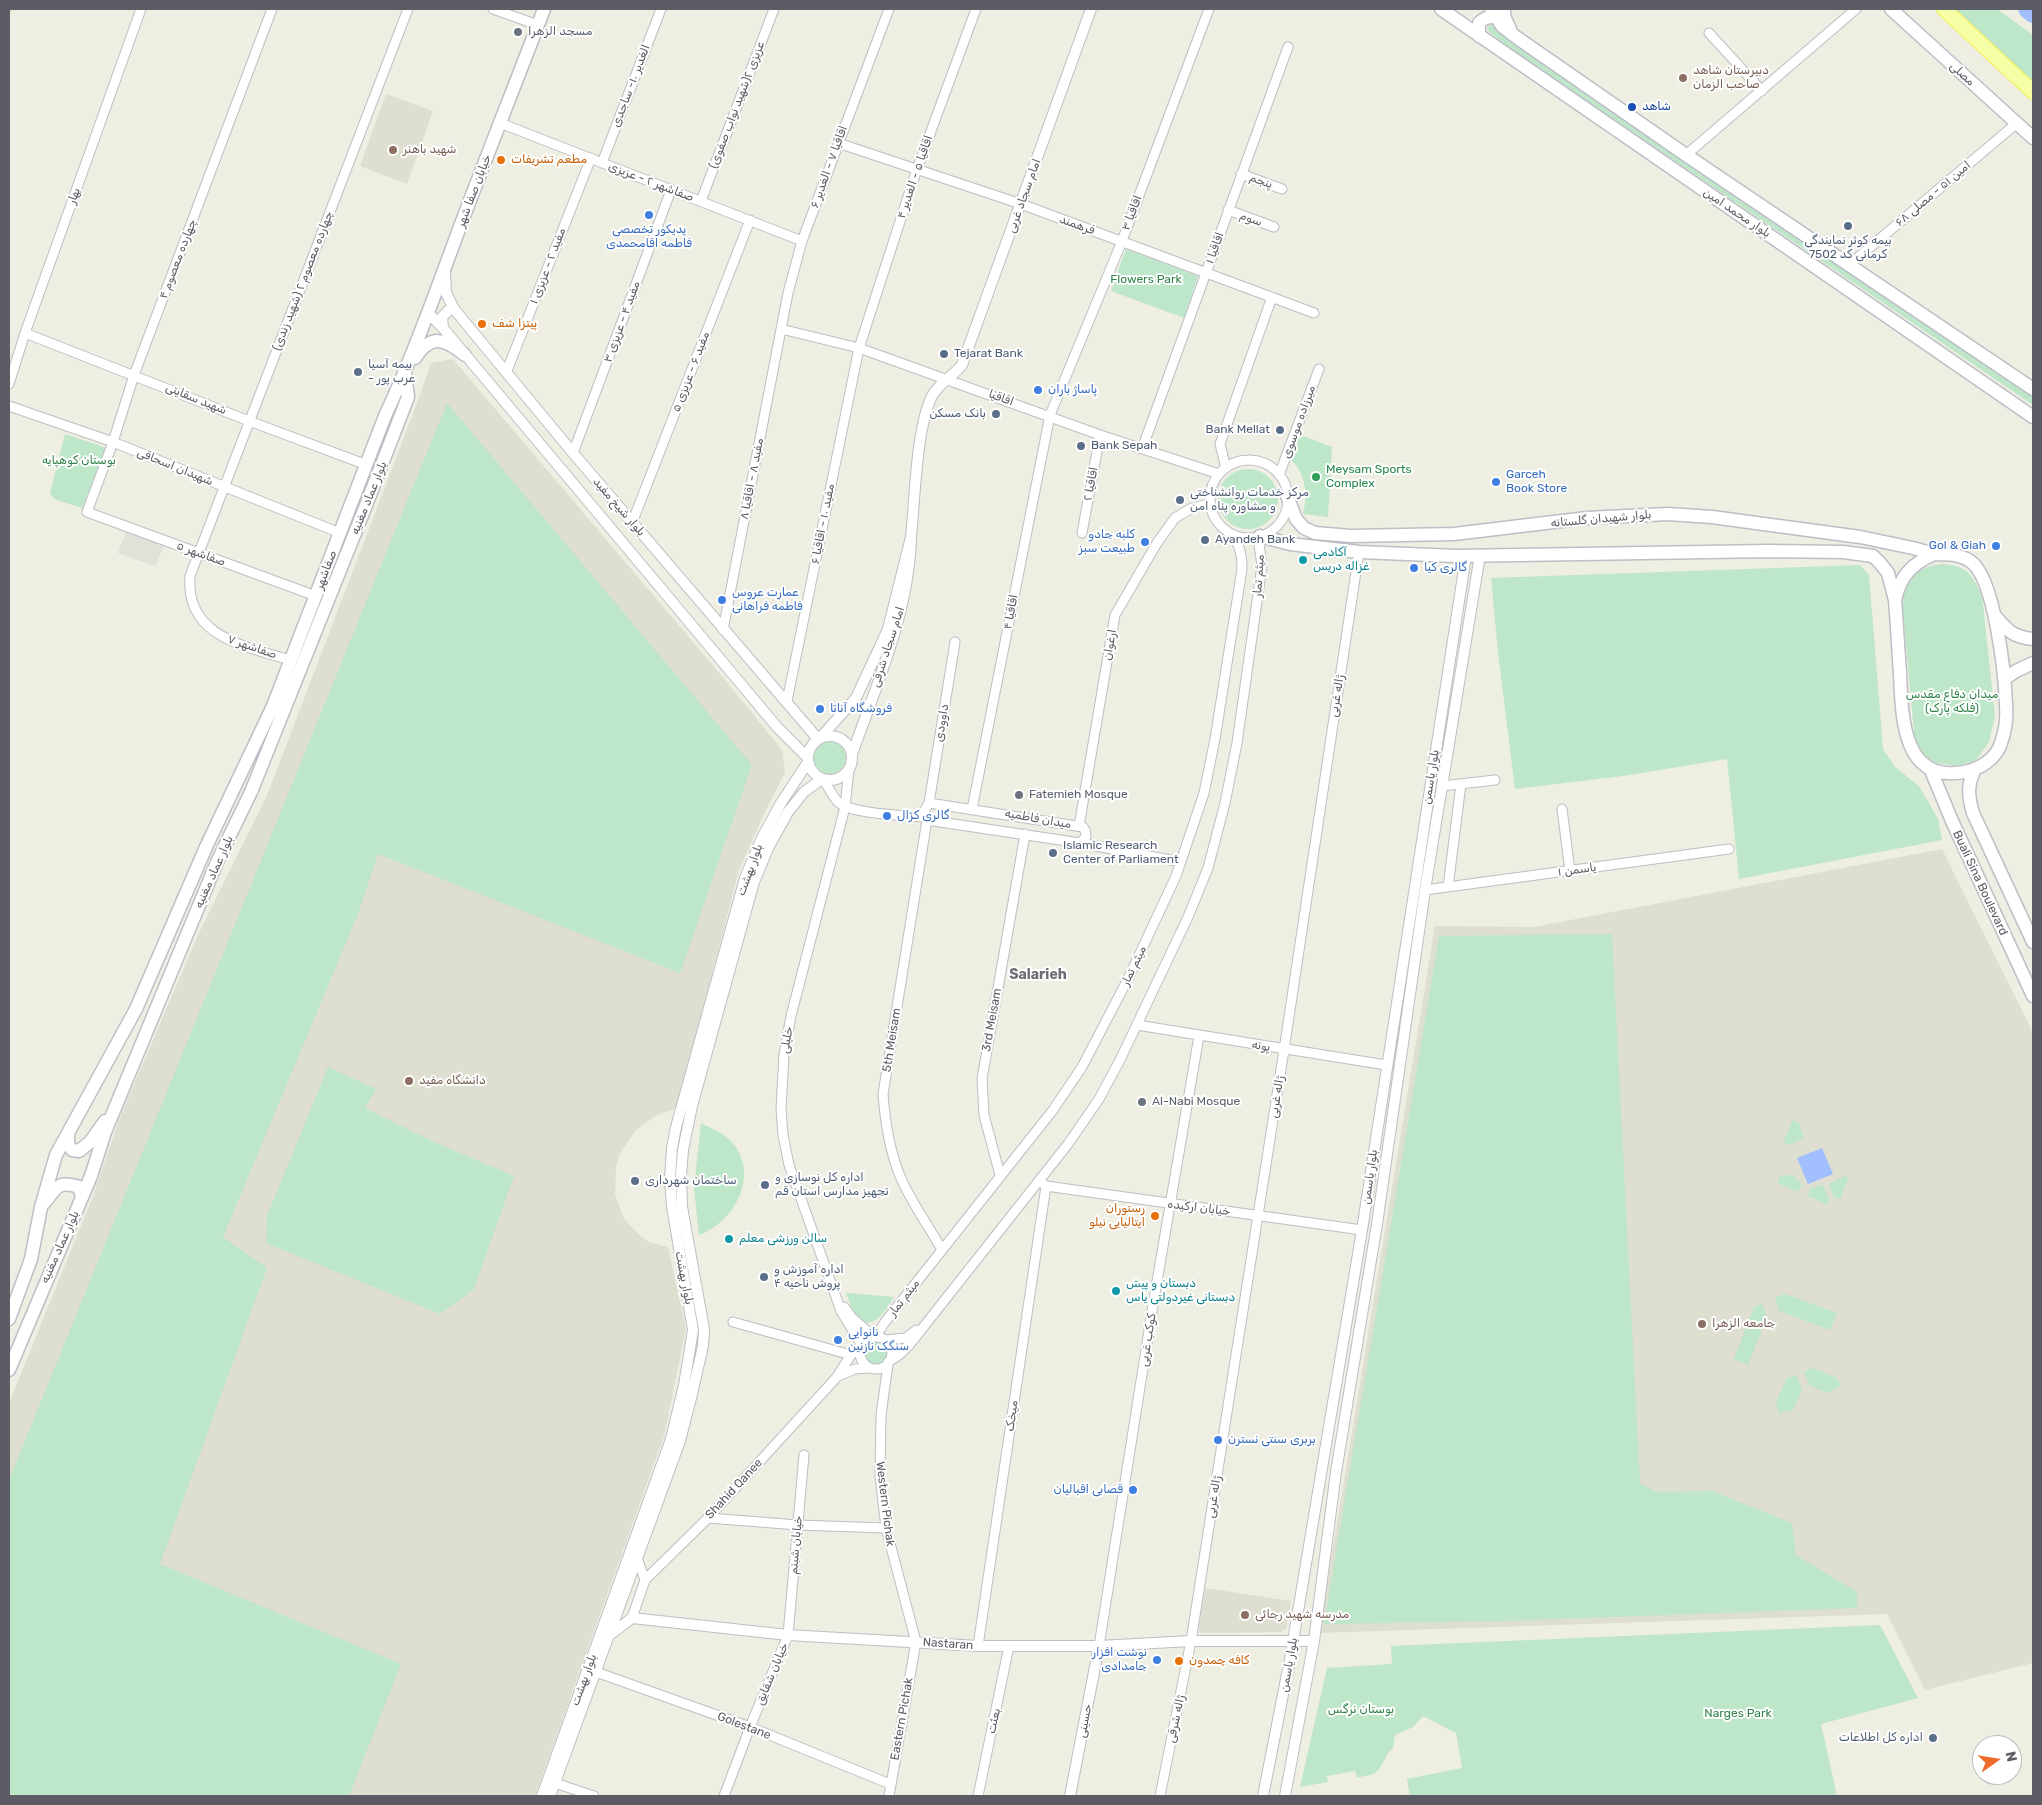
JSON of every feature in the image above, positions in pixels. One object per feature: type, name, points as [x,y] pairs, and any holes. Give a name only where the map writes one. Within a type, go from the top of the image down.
[{"type":"main road","name":"خیابان صفا شهر","points":[[405,373],[544,9]]},
{"type":"main road","name":"بلوار محمد امین","points":[[1441,9],[2033,417]]},
{"type":"main road","name":"مصلی","points":[[1891,9],[2033,138]]},
{"type":"main road","points":[[1944,9],[2033,92]]},
{"type":"main road","name":"بلوار محمد امین","points":[[1497,12],[1516,36],[1686,156],[2033,389]]},
{"type":"main road","points":[[1479,36],[1479,23],[1482,19],[1497,12]]},
{"type":"main road","points":[[405,373],[418,353],[433,341],[448,342],[464,355]]},
{"type":"main road","name":"صفاشهر","points":[[245,768],[273,706],[385,416],[405,373]]},
{"type":"main road","name":"بلوار عماد مغنیه","points":[[9,1370],[82,1197],[116,1106],[217,862],[251,792],[359,522],[408,397],[405,373]]},
{"type":"main road","name":"بلوار شهیدان گلستانه","points":[[1287,496],[1296,519],[1304,528],[1315,533],[1351,536],[1460,534],[1586,518],[1668,514],[1712,517],[1860,537],[1934,554],[1948,554],[1970,561],[1982,572],[1988,586],[1995,616],[2006,706],[2001,744],[1994,757],[1975,769]]},
{"type":"main road","points":[[1259,537],[1290,544],[1359,552],[1466,556],[1769,551],[1843,552],[1873,556],[1888,573],[1895,600],[1902,720],[1907,740],[1921,762],[1930,768],[1941,772],[1953,773],[1975,769]]},
{"type":"main road","points":[[1895,600],[1906,572],[1917,563],[1934,554]]},
{"type":"main road","points":[[1995,616],[2008,631],[2019,637],[2033,639]]},
{"type":"main road","points":[[2004,679],[2033,663]]},
{"type":"main road","name":"بلوار عماد مغنیه","points":[[9,1319],[31,1259],[40,1207],[56,1155],[136,1009],[206,847],[245,768]]},
{"type":"main road","name":"Buali Sina Boulevard","points":[[1930,768],[1952,821],[2033,996]]},
{"type":"main road","name":"Buali Sina Boulevard","points":[[1975,769],[1969,780],[1968,795],[1973,813],[2033,942]]},
{"type":"main road","points":[[68,1134],[68,1144],[72,1150],[79,1151],[90,1142],[116,1106]]},
{"type":"main road","points":[[40,1207],[61,1184],[66,1183],[79,1187],[82,1197]]},
{"type":"street","name":"بهار","points":[[9,384],[25,333],[141,9]]},
{"type":"street","name":"چهارده معصوم ۴","points":[[87,512],[113,442],[134,374],[272,9]]},
{"type":"street","name":"چهارده معصوم ۲ (شهید زندی)","points":[[198,553],[408,9]]},
{"type":"street","points":[[494,9],[538,25]]},
{"type":"street","name":"الغدیر ۱۰- ساجدی","points":[[602,163],[661,9]]},
{"type":"street","name":"عزیزی ۲(شهید نواب صفوی)","points":[[700,201],[774,9]]},
{"type":"street","name":"اقاقیا ۷ - الغدیر ۶","points":[[781,329],[788,292],[802,241],[889,9]]},
{"type":"street","name":"اقاقیا ۵ - الغدیر ۴","points":[[858,348],[917,169],[976,9]]},
{"type":"street","name":"امام سجاد غربی","points":[[948,379],[962,366],[1092,9]]},
{"type":"street","name":"اقاقیا ۳","points":[[1050,415],[1122,241],[1209,9]]},
{"type":"street","points":[[1686,156],[1856,9]]},
{"type":"street","points":[[1709,33],[1762,91]]},
{"type":"street","name":"اقاقیا ۱","points":[[1142,449],[1288,47]]},
{"type":"street","name":"صفاشهر ۲ - عزیزی","points":[[500,123],[802,241]]},
{"type":"street","name":"امین ۵۱ - مصلی ۶۸","points":[[1849,265],[2017,123]]},
{"type":"street","name":"فرهمند","points":[[838,142],[1022,204],[1314,313]]},
{"type":"street","name":"مفید ۲ - عزیزی ۱","points":[[506,374],[591,158]]},
{"type":"street","name":"پنجم","points":[[1241,174],[1282,189]]},
{"type":"street","name":"مفید ۴ - عزیزی ۳","points":[[573,453],[671,190]]},
{"type":"street","name":"سوم","points":[[1228,210],[1274,227]]},
{"type":"street","name":"مفید ۶ - عزیزی ۵","points":[[632,523],[750,220]]},
{"type":"street","name":"بلوار شیخ مفید","points":[[447,262],[446,292],[454,309],[506,374],[632,523],[819,739]]},
{"type":"street","points":[[1226,468],[1220,444],[1272,297]]},
{"type":"street","points":[[443,328],[442,317],[445,313],[454,309]]},
{"type":"street","name":"بلوار شیخ مفید","points":[[429,314],[443,328],[777,727],[808,760]]},
{"type":"street","name":"اقاقیا","points":[[781,329],[858,348],[1050,415],[1100,435],[1219,474]]},
{"type":"street","name":"مفید ۸ - اقاقیا ۸","points":[[723,630],[781,329]]},
{"type":"street","name":"شهید سقایتی","points":[[25,333],[367,465]]},
{"type":"street","name":"مفید ۱۰ - اقاقیا ۶","points":[[787,701],[858,348]]},
{"type":"street","name":"میرزاده موسوی","points":[[1279,475],[1319,369]]},
{"type":"street","name":"امام سجاد شرقی","points":[[852,754],[899,620],[910,561],[924,424],[932,397],[941,384],[948,379]]},
{"type":"street","name":"شهیدان اسحاقی","points":[[9,406],[113,442],[340,533]]},
{"type":"street","name":"اقاقیا ۴","points":[[972,809],[1050,415]]},
{"type":"street","name":"اقاقیا ۲","points":[[1082,533],[1100,435]]},
{"type":"street","points":[[1240,461],[1254,461],[1268,466],[1279,475],[1285,485],[1287,496],[1286,509],[1281,521],[1272,530],[1259,537],[1240,537],[1230,533],[1217,521],[1210,504],[1211,489],[1219,474],[1226,468],[1240,461]]},
{"type":"street","name":"ارغوان","points":[[1079,826],[1115,616],[1156,543],[1175,518],[1192,508],[1210,504]]},
{"type":"street","name":"صفاشهر ۵","points":[[87,512],[316,596]]},
{"type":"street","name":"میثم تمار","points":[[875,1337],[1053,1110],[1082,1067],[1128,977],[1176,876],[1204,793],[1215,738],[1242,569],[1242,554],[1237,540],[1230,533]]},
{"type":"street","name":"امام سجاد شرقی","points":[[819,739],[856,698],[888,629],[911,537]]},
{"type":"street","name":"میثم تمار","points":[[936,1310],[1042,1183],[1099,1099],[1137,1025],[1188,917],[1208,868],[1218,834],[1237,743],[1262,566],[1259,537]]},
{"type":"street","name":"ژاله غربی","points":[[1191,1641],[1284,1050],[1359,552]]},
{"type":"street","name":"صفاشهر ۷","points":[[198,553],[190,576],[189,588],[192,604],[200,620],[215,633],[234,643],[290,660]]},
{"type":"street","name":"بلوار یاسمن","points":[[1285,1796],[1314,1641],[1336,1472],[1378,1214],[1425,890],[1480,555]]},
{"type":"street","name":"بلوار یاسمن","points":[[1263,1796],[1293,1642],[1362,1230],[1466,556]]},
{"type":"street","points":[[1462,578],[1470,575],[1476,581]]},
{"type":"street","name":"داوودی","points":[[929,803],[955,642]]},
{"type":"street","points":[[823,779],[838,779],[849,769],[852,754],[849,746],[836,736],[819,739],[810,748],[808,760],[813,772],[823,779],[838,802],[846,807]]},
{"type":"street","name":"بلوار بهشت","points":[[542,1796],[671,1439],[684,1385],[693,1330],[675,1230],[670,1179],[672,1148],[681,1106],[744,878],[761,840],[781,803],[808,760]]},
{"type":"street","name":"خلیلی","points":[[827,1273],[789,1165],[783,1135],[782,1081],[791,1016],[846,807],[849,769]]},
{"type":"street","name":"بلوار بهشت","points":[[550,1796],[680,1441],[703,1346],[704,1329],[700,1298],[682,1207],[681,1175],[683,1150],[692,1106],[754,882],[769,846],[788,812],[804,792],[823,779]]},
{"type":"street","points":[[1442,786],[1495,780]]},
{"type":"street","points":[[1448,887],[1461,784]]},
{"type":"street","points":[[926,819],[925,808],[929,803]]},
{"type":"street","name":"میدان فاطمیه","points":[[846,807],[1080,843],[1085,840],[1086,833],[1083,827],[1079,826],[929,803]]},
{"type":"street","points":[[1562,809],[1570,871]]},
{"type":"street","name":"5th Meisam","points":[[926,819],[883,1094],[887,1130],[900,1178],[942,1250]]},
{"type":"street","name":"3rd Meisam","points":[[1000,1176],[984,1115],[982,1079],[1024,834]]},
{"type":"street","points":[[1080,843],[1181,862]]},
{"type":"street","name":"یاسمن ۱","points":[[1425,890],[1729,849]]},
{"type":"street","points":[[1414,888],[1425,890]]},
{"type":"street","name":"پونه","points":[[1137,1025],[1386,1065]]},
{"type":"street","name":"کوکب غربی","points":[[1100,1646],[1154,1299],[1172,1205],[1199,1036]]},
{"type":"street","name":"خیابان ارکیده","points":[[1042,1183],[1172,1205],[1362,1230]]},
{"type":"street","name":"میخک","points":[[978,1646],[1042,1183]]},
{"type":"street","points":[[827,1273],[844,1307],[852,1318],[875,1337],[885,1340],[906,1338],[936,1310]]},
{"type":"street","points":[[827,1273],[841,1311],[862,1346],[860,1352],[862,1361],[875,1368],[885,1382]]},
{"type":"street","points":[[836,1378],[855,1368],[875,1368],[899,1356],[936,1310]]},
{"type":"street","points":[[733,1322],[851,1355]]},
{"type":"street","points":[[836,1378],[851,1355],[867,1340],[875,1337]]},
{"type":"street","points":[[885,1340],[892,1354],[888,1363]]},
{"type":"street","name":"Western Pichak","points":[[888,1363],[879,1451],[880,1476],[886,1528],[916,1642]]},
{"type":"street","name":"Shahid Qanee","points":[[645,1580],[708,1518],[836,1378]]},
{"type":"street","name":"خیابان شبنم","points":[[788,1635],[804,1455]]},
{"type":"street","points":[[708,1518],[798,1525],[886,1528]]},
{"type":"street","points":[[610,1635],[632,1618],[645,1580],[637,1558]]},
{"type":"street","name":"Nastaran","points":[[632,1618],[788,1635],[978,1646],[1100,1646],[1191,1641],[1314,1641]]},
{"type":"street","name":"خیابان شقایق","points":[[724,1796],[788,1635]]},
{"type":"street","name":"ژاله شرقی","points":[[1160,1796],[1191,1641]]},
{"type":"street","name":"Eastern Pichak","points":[[888,1796],[916,1642]]},
{"type":"street","name":"بعثت","points":[[978,1796],[1009,1646]]},
{"type":"street","name":"حسینی","points":[[1070,1796],[1100,1646]]},
{"type":"street","name":"Golestane","points":[[596,1672],[750,1727],[890,1784]]},
{"type":"street","points":[[555,1783],[594,1796]]},
{"type":"shaded area","name":"شهید باهنر","points":[[386,94],[433,111],[407,184],[360,166]]},
{"type":"shaded area","name":"دانشگاه مفید","points":[[453,359],[726,681],[782,750],[785,773],[739,870],[677,1108],[657,1115],[636,1130],[620,1153],[616,1167],[615,1194],[624,1219],[640,1236],[649,1242],[668,1247],[686,1329],[664,1436],[535,1796],[9,1796],[9,1403],[93,1196],[120,1117],[198,935],[268,793],[431,363]]},
{"type":"shaded area","points":[[127,529],[165,543],[155,566],[118,553]]},
{"type":"shaded area","name":"جامعه الزهرا","points":[[1942,849],[2033,1033],[2033,1663],[1925,1690],[1887,1614],[1319,1633],[1435,926],[1534,927]]},
{"type":"shaded area","name":"مدرسه شهید رجائی","points":[[1205,1588],[1291,1601],[1286,1629],[1281,1632],[1201,1633],[1198,1629]]},
{"type":"green space","points":[[1949,9],[1997,9],[2033,35],[2033,87]]},
{"type":"green space","points":[[1492,23],[1518,47],[2033,397],[2033,405],[1515,52],[1489,32],[1487,28]]},
{"type":"green space","name":"Flowers Park","points":[[1126,249],[1198,276],[1184,318],[1111,291]]},
{"type":"green space","points":[[447,403],[752,765],[680,973],[378,854],[358,914],[223,1237],[267,1268],[160,1564],[401,1664],[349,1796],[9,1796],[9,1480]]},
{"type":"green space","name":"بوستان کوهپایه","points":[[65,434],[107,448],[82,508],[54,499],[50,493]]},
{"type":"green space","name":"Meysam Sports Complex","points":[[1298,434],[1332,447],[1328,517],[1303,514],[1305,507],[1304,485],[1299,471],[1290,459]]},
{"type":"green space","points":[[1248,469],[1264,474],[1269,478],[1273,483],[1278,499],[1273,515],[1269,520],[1264,524],[1248,529],[1232,524],[1227,520],[1223,515],[1218,499],[1223,483],[1227,478],[1232,474]]},
{"type":"green space","name":"میدان دفاع مقدس (فلکه پارک)","points":[[1942,564],[1957,566],[1967,572],[1982,595],[1995,716],[1989,742],[1976,760],[1958,766],[1936,763],[1925,756],[1915,743],[1902,601],[1915,575],[1926,568]]},
{"type":"green space","points":[[1860,565],[1869,575],[1883,749],[1895,767],[1919,786],[1938,819],[1942,840],[1739,879],[1727,759],[1623,776],[1515,789],[1491,578]]},
{"type":"green space","points":[[830,742],[842,746],[846,758],[842,770],[830,774],[818,770],[814,758],[818,746]]},
{"type":"green space","points":[[1612,934],[1640,1483],[1656,1492],[1712,1491],[1792,1523],[1796,1555],[1857,1592],[1857,1608],[1505,1621],[1324,1624],[1439,936]]},
{"type":"green space","points":[[328,1067],[376,1089],[365,1108],[434,1142],[514,1176],[474,1289],[440,1314],[266,1243],[267,1216]]},
{"type":"green space","points":[[1793,1120],[1799,1123],[1804,1138],[1789,1145],[1783,1142]]},
{"type":"green space","points":[[701,1123],[721,1133],[731,1141],[740,1154],[744,1168],[744,1182],[740,1196],[733,1208],[712,1229],[699,1235],[694,1188]]},
{"type":"green space","points":[[1793,1175],[1802,1185],[1798,1192],[1777,1183],[1780,1176]]},
{"type":"green space","points":[[1844,1176],[1849,1178],[1840,1199],[1834,1197],[1829,1184]]},
{"type":"green space","points":[[1823,1185],[1829,1200],[1828,1205],[1808,1196],[1810,1188]]},
{"type":"green space","points":[[846,1293],[894,1297],[883,1314],[872,1322],[867,1323],[861,1321],[854,1313]]},
{"type":"green space","points":[[1785,1294],[1837,1313],[1830,1330],[1779,1311],[1775,1297]]},
{"type":"green space","points":[[1762,1304],[1767,1317],[1748,1365],[1734,1359],[1754,1307]]},
{"type":"green space","points":[[876,1342],[884,1345],[887,1353],[884,1361],[876,1364],[868,1361],[865,1353],[868,1345]]},
{"type":"green space","points":[[1813,1368],[1837,1378],[1841,1386],[1828,1393],[1810,1386],[1804,1372]]},
{"type":"green space","points":[[1797,1375],[1802,1390],[1793,1410],[1779,1413],[1776,1402],[1787,1378]]},
{"type":"green space","name":"Narges Park","points":[[1880,1625],[1918,1698],[1821,1724],[1837,1796],[1410,1796],[1407,1779],[1462,1768],[1456,1733],[1423,1716],[1413,1727],[1395,1735],[1393,1748],[1387,1754],[1379,1769],[1373,1774],[1357,1778],[1355,1771],[1327,1776],[1328,1782],[1300,1787],[1327,1668],[1392,1664],[1391,1646]]},
{"type":"water","points":[[1822,1148],[1833,1174],[1808,1184],[1797,1158]]},
{"type":"waterway","points":[[2027,9],[2033,14]]},
{"type":"place","name":"مسجد الزهرا","points":[[518,32]]},
{"type":"place","name":"دبیرستان شاهد صاحب الزمان","points":[[1683,78]]},
{"type":"place","name":"شاهد","points":[[1632,107]]},
{"type":"place","name":"شهید باهنر","points":[[393,150]]},
{"type":"place","name":"مطعم تشريفات","points":[[501,160]]},
{"type":"place","name":"پدیکور تخصصی فاطمه اقامحمدی","points":[[649,215]]},
{"type":"place","name":"بیمه کوثر نمایندگی کرمانی کد 7502","points":[[1848,226]]},
{"type":"place","name":"پیتزا شف","points":[[482,324]]},
{"type":"place","name":"Tejarat Bank","points":[[944,354]]},
{"type":"place","name":"بیمه آسیا - عرب پور","points":[[358,372]]},
{"type":"place","name":"پاساژ باران","points":[[1038,390]]},
{"type":"place","name":"بانک مسکن","points":[[996,414]]},
{"type":"place","name":"Bank Mellat","points":[[1280,430]]},
{"type":"place","name":"Bank Sepah","points":[[1081,446]]},
{"type":"place","name":"Meysam Sports Complex","points":[[1316,477]]},
{"type":"place","name":"Garceh Book Store","points":[[1496,482]]},
{"type":"place","name":"مرکز خدمات روانشناختی و مشاوره پناه امن","points":[[1180,500]]},
{"type":"place","name":"Ayandeh Bank","points":[[1205,540]]},
{"type":"place","name":"کلبه جادو طبیعت سبز","points":[[1145,542]]},
{"type":"place","name":"Gol & Giah","points":[[1996,546]]},
{"type":"place","name":"آکادمی غزاله دریس","points":[[1303,560]]},
{"type":"place","name":"گالری کیا","points":[[1414,568]]},
{"type":"place","name":"عمارت عروس فاطمه فراهانی","points":[[722,600]]},
{"type":"place","name":"فروشگاه آناتا","points":[[820,709]]},
{"type":"place","name":"Fatemieh Mosque","points":[[1019,795]]},
{"type":"place","name":"گالری کژال","points":[[887,816]]},
{"type":"place","name":"Islamic Research Center of Parliament","points":[[1053,853]]},
{"type":"place","name":"دانشگاه مفید","points":[[409,1081]]},
{"type":"place","name":"Al-Nabi Mosque","points":[[1142,1102]]},
{"type":"place","name":"ساختمان شهرداری","points":[[635,1181]]},
{"type":"place","name":"اداره کل نوسازی و تجهیز مدارس استان قم","points":[[765,1185]]},
{"type":"place","name":"رستوران ایتالیایی نیلو","points":[[1155,1216]]},
{"type":"place","name":"سالن ورزشی معلم","points":[[729,1239]]},
{"type":"place","name":"اداره آموزش و پروش ناحیه ۴","points":[[764,1277]]},
{"type":"place","name":"دبستان و پیش دبستانی غیردولتی یاس","points":[[1116,1291]]},
{"type":"place","name":"جامعه الزهرا","points":[[1702,1324]]},
{"type":"place","name":"نانوایی سنگک نازنین","points":[[838,1340]]},
{"type":"place","name":"بربری سنتی نسترن","points":[[1218,1440]]},
{"type":"place","name":"قصابی اقبالیان","points":[[1133,1490]]},
{"type":"place","name":"مدرسه شهید رجائی","points":[[1245,1615]]},
{"type":"place","name":"نوشت افزار جامدادی","points":[[1157,1660]]},
{"type":"place","name":"کافه چمدون","points":[[1179,1661]]},
{"type":"place","name":"اداره کل اطلاعات","points":[[1933,1738]]},
{"type":"district","name":"Salarieh","points":[[1038,975]]},
{"type":"park label","name":"بوستان نرگس","points":[[1361,1710]]}]
